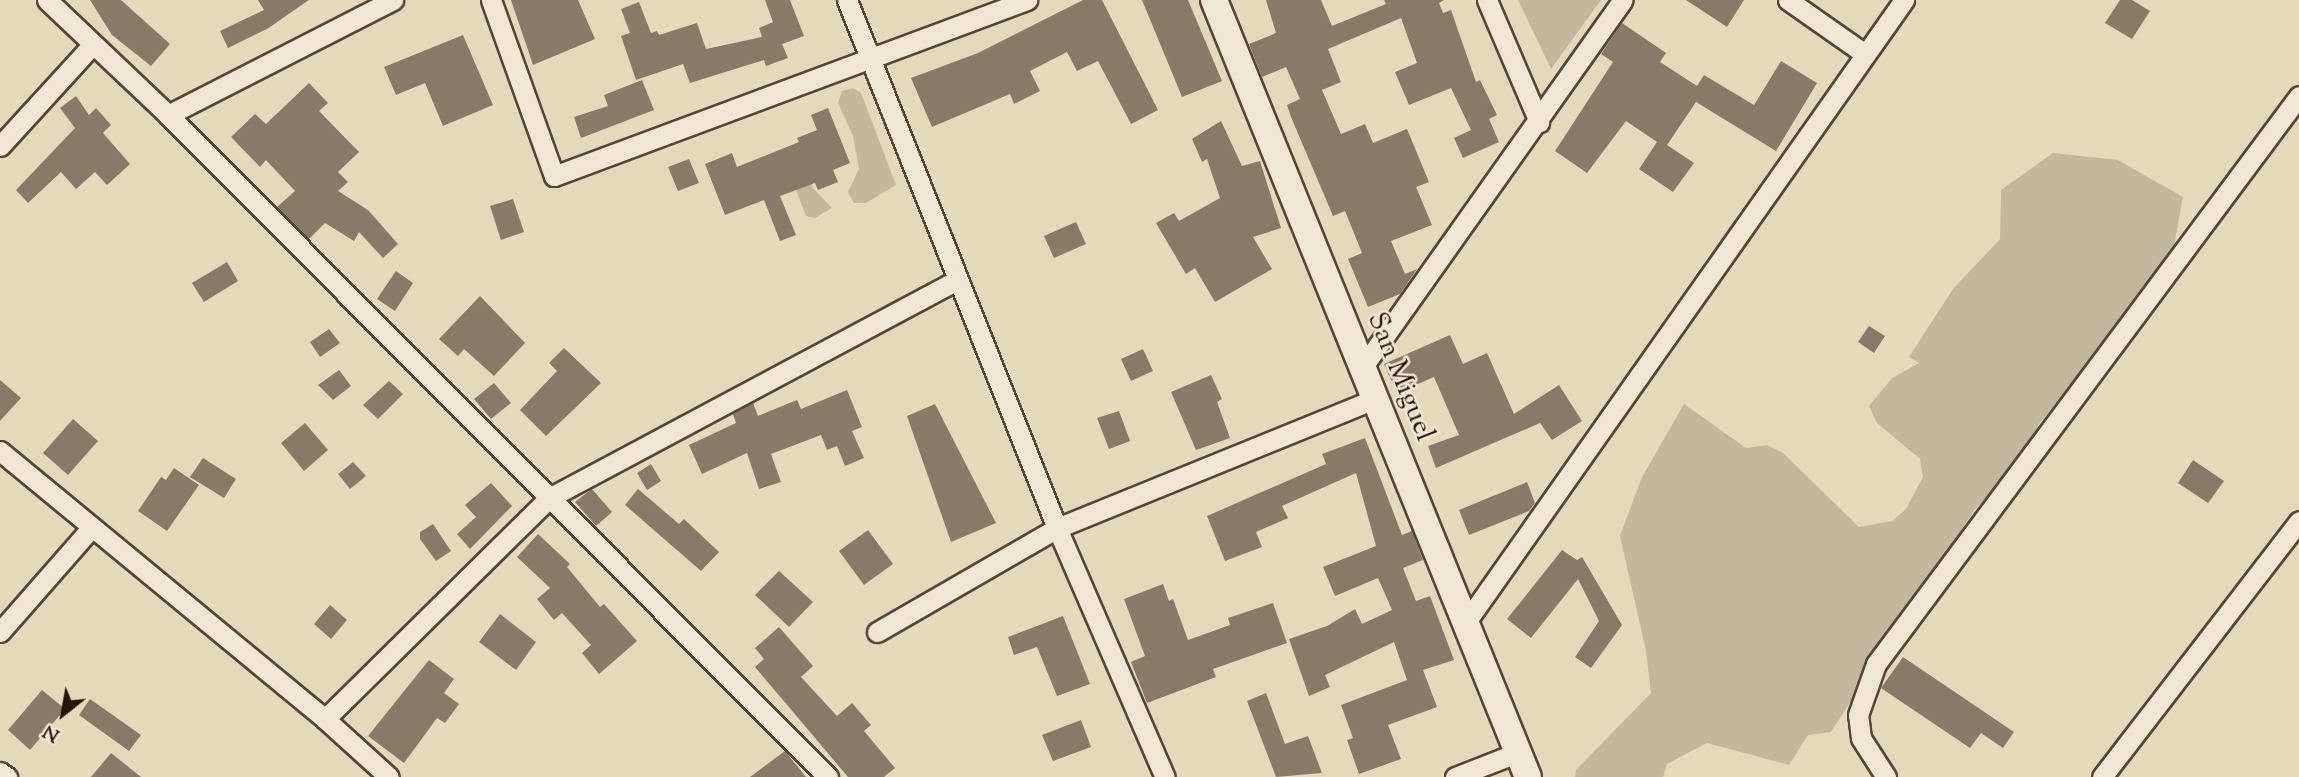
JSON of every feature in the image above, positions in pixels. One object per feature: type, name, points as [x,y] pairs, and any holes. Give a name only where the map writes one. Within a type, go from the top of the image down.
[{"type":"street","points":[[47,0],[168,115],[828,777]]},
{"type":"street","points":[[168,115],[393,0]]},
{"type":"street","points":[[491,0],[554,176],[1027,0]]},
{"type":"street","points":[[847,0],[1057,528],[1165,777]]},
{"type":"street","name":"San Miguel","points":[[1214,0],[1528,777]]},
{"type":"street","points":[[1487,0],[1539,122]]},
{"type":"street","points":[[1362,368],[1623,0]]},
{"type":"street","points":[[1788,0],[1865,54]]},
{"type":"street","points":[[1466,622],[1904,0]]},
{"type":"street","points":[[0,146],[93,44]]},
{"type":"street","points":[[1886,777],[1861,738],[1858,715],[1876,664],[2299,96]]},
{"type":"street","points":[[325,719],[549,499],[957,280]]},
{"type":"street","points":[[877,632],[1057,528],[1374,399]]},
{"type":"street","points":[[0,451],[90,528],[325,719],[389,777]]},
{"type":"street","points":[[2102,777],[2299,521]]},
{"type":"street","points":[[0,632],[90,528]]},
{"type":"street","points":[[1455,777],[1518,752]]},
{"type":"street","points":[[0,772],[6,777]]},
{"type":"shaded area","points":[[1518,0],[1601,0],[1551,69]]},
{"type":"shaded area","points":[[853,88],[861,93],[896,185],[866,203],[854,203],[848,192],[859,169],[853,136],[838,103],[842,91]]},
{"type":"shaded area","points":[[2053,153],[2118,160],[2183,197],[2171,262],[2038,425],[2035,444],[2014,471],[1975,509],[1831,732],[1808,735],[1789,765],[1707,743],[1667,764],[1663,777],[1575,777],[1576,770],[1651,693],[1646,651],[1620,536],[1642,477],[1684,404],[1746,448],[1767,445],[1783,453],[1859,527],[1892,521],[1906,509],[1923,477],[1920,459],[1877,423],[1869,406],[1892,378],[1919,363],[1909,357],[1953,289],[2000,239],[2001,190]]},
{"type":"shaded area","points":[[811,180],[812,187],[832,208],[815,218],[806,216],[794,185]]},
{"type":"building","points":[[90,0],[121,0],[170,44],[151,66],[112,35]]},
{"type":"building","points":[[258,0],[309,0],[267,29],[228,48],[220,31],[264,10]]},
{"type":"building","points":[[511,0],[578,0],[595,39],[533,65]]},
{"type":"building","points":[[765,0],[790,0],[804,36],[782,44],[788,58],[766,66],[764,60],[690,83],[683,64],[636,80],[621,36],[630,33],[621,9],[639,2],[651,33],[657,31],[659,35],[697,23],[706,49],[762,37],[759,28],[773,22]]},
{"type":"building","points":[[1083,0],[1102,0],[1158,110],[1131,124],[1098,61],[1077,71],[1067,52],[1030,71],[1040,91],[1014,104],[1010,94],[932,127],[911,78],[978,53]]},
{"type":"building","points":[[1142,0],[1188,0],[1222,81],[1182,97]]},
{"type":"building","points":[[1266,0],[1321,0],[1332,26],[1386,4],[1384,0],[1444,0],[1439,3],[1443,13],[1451,10],[1476,82],[1480,80],[1497,115],[1489,119],[1499,142],[1463,158],[1454,138],[1471,130],[1451,88],[1409,105],[1395,72],[1417,63],[1401,18],[1328,49],[1341,82],[1322,90],[1341,134],[1365,124],[1373,143],[1407,129],[1429,182],[1416,187],[1432,225],[1391,241],[1405,274],[1417,269],[1400,294],[1368,307],[1348,259],[1362,253],[1345,211],[1333,216],[1291,117],[1287,105],[1300,99],[1286,67],[1262,77],[1249,44],[1276,33]]},
{"type":"building","points":[[1686,0],[1744,0],[1727,27]]},
{"type":"building","points":[[2120,0],[2132,0],[2150,11],[2132,39],[2105,23]]},
{"type":"building","points":[[1622,23],[1666,53],[1660,62],[1697,86],[1704,75],[1754,105],[1781,61],[1817,83],[1776,151],[1696,102],[1667,145],[1694,163],[1673,192],[1639,169],[1657,142],[1626,121],[1587,173],[1555,151],[1613,62],[1601,54]]},
{"type":"building","points":[[463,35],[493,105],[443,126],[425,83],[396,95],[384,67]]},
{"type":"building","points":[[642,80],[654,110],[581,138],[574,117],[608,106],[604,95]]},
{"type":"building","points":[[309,83],[328,103],[319,111],[359,152],[338,172],[348,182],[338,191],[368,210],[398,244],[383,258],[359,232],[354,241],[325,223],[309,239],[277,207],[295,191],[266,160],[260,167],[231,137],[255,114],[266,124]]},
{"type":"building","points":[[76,96],[89,115],[96,108],[111,125],[103,133],[130,164],[107,185],[95,172],[76,189],[61,172],[28,203],[16,190],[75,128],[60,108]]},
{"type":"building","points":[[828,108],[850,163],[833,170],[838,182],[818,190],[815,183],[780,196],[796,235],[780,241],[764,200],[725,215],[705,164],[732,153],[737,167],[799,142],[797,138],[817,130],[811,115]]},
{"type":"building","points":[[1221,121],[1242,166],[1260,161],[1281,228],[1253,237],[1272,269],[1215,302],[1195,268],[1186,274],[1156,223],[1174,213],[1179,221],[1220,198],[1207,159],[1202,162],[1192,139]]},
{"type":"building","points":[[689,159],[699,183],[678,191],[668,167]]},
{"type":"building","points":[[513,199],[524,232],[501,240],[490,206]]},
{"type":"building","points":[[1076,222],[1086,244],[1054,258],[1044,236]]},
{"type":"building","points":[[227,262],[238,281],[204,302],[192,283]]},
{"type":"building","points":[[396,271],[413,283],[395,311],[377,299]]},
{"type":"building","points":[[480,296],[525,343],[494,376],[464,349],[458,356],[439,339]]},
{"type":"building","points":[[1869,326],[1885,336],[1874,353],[1858,342]]},
{"type":"building","points":[[329,329],[340,343],[320,357],[310,342]]},
{"type":"building","points":[[1450,335],[1463,364],[1487,353],[1514,414],[1559,385],[1582,421],[1552,440],[1540,423],[1436,468],[1428,446],[1459,435],[1434,377],[1397,393],[1384,364]]},
{"type":"building","points":[[564,348],[601,383],[546,436],[520,410],[557,371],[549,363]]},
{"type":"building","points":[[1143,349],[1153,371],[1131,381],[1121,359]]},
{"type":"building","points":[[339,370],[351,386],[333,400],[318,385]]},
{"type":"building","points":[[1211,375],[1222,399],[1217,402],[1230,438],[1196,450],[1171,392]]},
{"type":"building","points":[[0,380],[21,398],[0,421]]},
{"type":"building","points":[[389,381],[403,394],[378,419],[363,405]]},
{"type":"building","points":[[494,383],[511,403],[491,419],[474,399]]},
{"type":"building","points":[[847,390],[862,427],[852,431],[864,458],[845,466],[837,446],[827,450],[821,435],[771,454],[781,482],[759,489],[747,453],[702,474],[689,445],[736,423],[733,414],[753,403],[758,416],[797,400],[801,409]]},
{"type":"building","points":[[935,404],[996,523],[951,542],[907,416]]},
{"type":"building","points":[[1119,411],[1130,441],[1109,449],[1097,418]]},
{"type":"building","points":[[73,419],[98,441],[68,475],[43,453]]},
{"type":"building","points":[[305,423],[328,450],[304,471],[281,443]]},
{"type":"building","points":[[1365,438],[1402,535],[1412,531],[1423,560],[1403,568],[1416,601],[1430,596],[1454,660],[1423,670],[1437,707],[1388,725],[1401,759],[1359,774],[1347,740],[1353,738],[1341,705],[1407,680],[1394,642],[1325,675],[1330,687],[1309,696],[1289,639],[1327,626],[1355,609],[1362,624],[1392,610],[1378,578],[1335,596],[1323,567],[1376,546],[1356,473],[1282,506],[1288,518],[1256,532],[1262,547],[1225,561],[1207,516],[1326,464],[1322,454]]},
{"type":"building","points":[[203,458],[236,479],[224,498],[190,477]]},
{"type":"building","points":[[2193,460],[2224,481],[2208,503],[2178,483]]},
{"type":"building","points":[[353,462],[366,476],[350,489],[338,474]]},
{"type":"building","points":[[651,464],[661,481],[647,490],[637,473]]},
{"type":"building","points":[[174,468],[199,485],[167,531],[138,511],[161,477],[166,480]]},
{"type":"building","points":[[1527,482],[1535,503],[1529,511],[1469,535],[1459,510]]},
{"type":"building","points":[[491,483],[512,506],[470,549],[457,534],[476,517],[465,505]]},
{"type":"building","points":[[592,489],[612,512],[596,526],[575,502]]},
{"type":"building","points":[[638,489],[679,524],[684,519],[719,552],[701,571],[625,505]]},
{"type":"building","points":[[433,524],[451,551],[436,561],[420,539],[420,532]]},
{"type":"building","points":[[868,530],[893,564],[864,585],[839,551]]},
{"type":"building","points":[[538,534],[570,564],[567,567],[600,607],[604,604],[637,641],[599,674],[582,653],[591,645],[562,613],[554,620],[537,599],[550,588],[517,557]]},
{"type":"building","points":[[1562,550],[1577,560],[1582,557],[1622,625],[1591,668],[1575,657],[1599,621],[1578,579],[1531,638],[1507,619]]},
{"type":"building","points":[[779,571],[813,602],[789,627],[755,595]]},
{"type":"building","points":[[1163,584],[1169,601],[1173,599],[1188,640],[1230,625],[1228,618],[1273,603],[1287,643],[1213,669],[1216,677],[1147,703],[1131,662],[1145,656],[1124,599]]},
{"type":"building","points":[[330,605],[347,620],[331,639],[314,624]]},
{"type":"building","points":[[500,614],[536,642],[516,670],[479,642]]},
{"type":"building","points":[[1063,616],[1090,684],[1057,696],[1037,647],[1014,655],[1008,637]]},
{"type":"building","points":[[779,627],[813,666],[801,677],[837,716],[852,703],[871,725],[864,731],[895,768],[884,777],[848,777],[755,667],[764,659],[755,648]]},
{"type":"building","points":[[1903,657],[2014,732],[2003,748],[1981,733],[1970,748],[1881,688]]},
{"type":"building","points":[[429,660],[454,679],[444,693],[459,704],[445,723],[437,718],[404,763],[368,736]]},
{"type":"building","points":[[42,690],[65,709],[30,750],[8,730]]},
{"type":"building","points":[[1266,693],[1285,744],[1308,736],[1322,773],[1276,777],[1247,701]]},
{"type":"building","points":[[90,699],[141,735],[129,751],[79,715]]},
{"type":"building","points":[[1081,720],[1091,747],[1053,761],[1042,735]]},
{"type":"building","points":[[785,751],[806,777],[750,777]]},
{"type":"building","points":[[111,753],[141,777],[91,777]]}]
